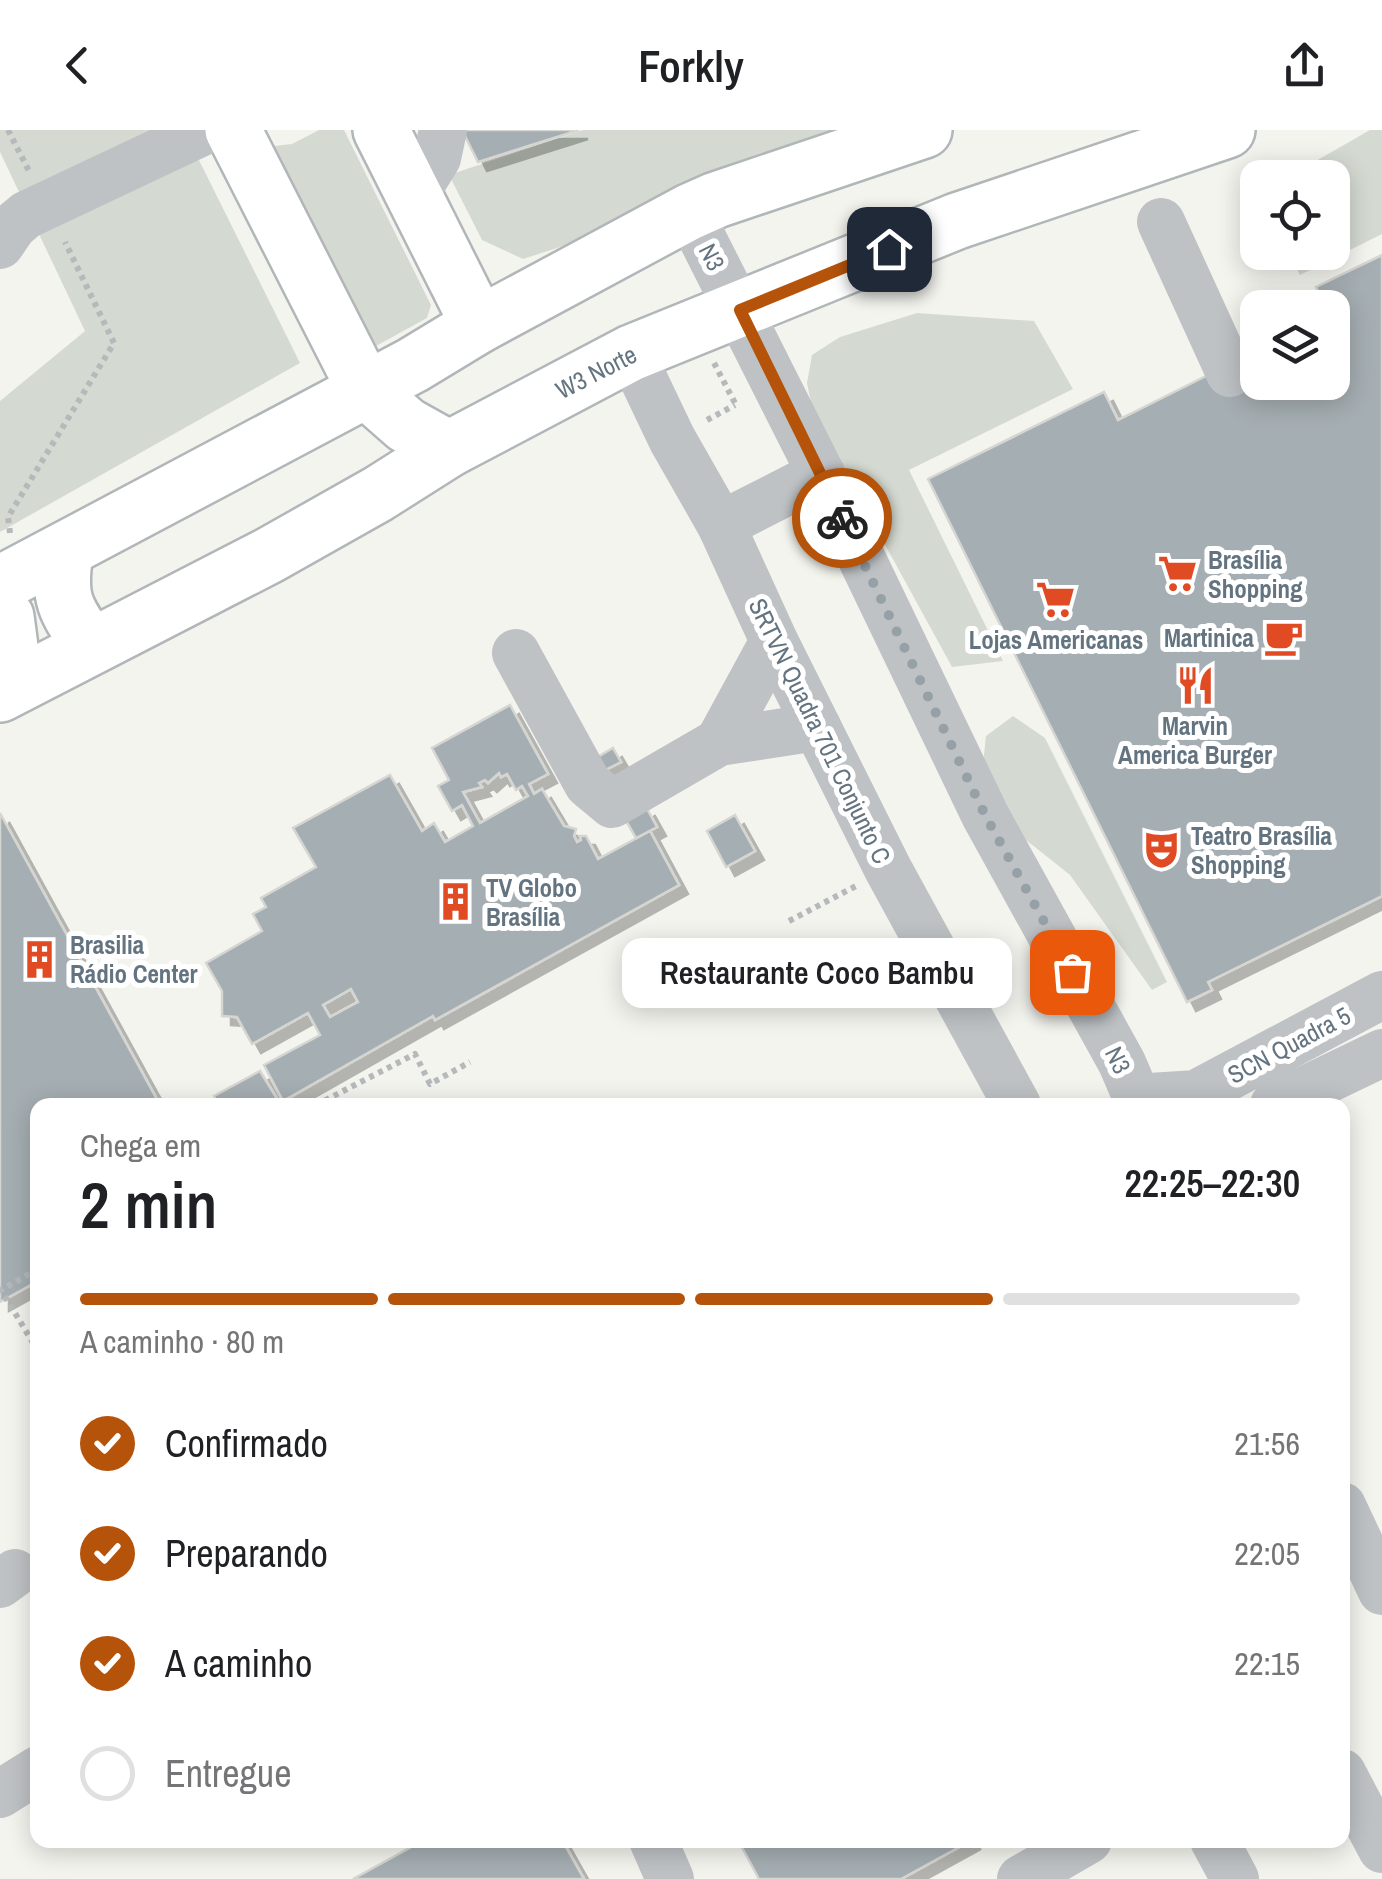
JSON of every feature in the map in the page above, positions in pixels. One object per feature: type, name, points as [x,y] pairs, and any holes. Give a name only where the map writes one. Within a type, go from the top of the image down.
[{"type":"main road","points":[[233,130],[365,389],[406,425],[448,449]]},
{"type":"main road","points":[[381,130],[479,326]]},
{"type":"main road","points":[[0,655],[10,647],[5,590],[65,552],[689,212],[924,130]]},
{"type":"main road","name":"W3 Norte","points":[[0,694],[268,556],[448,449],[631,353],[957,221],[1209,133]]},
{"type":"main road","points":[[65,552],[60,586],[70,617],[91,646]]},
{"type":"street","points":[[0,244],[26,215],[206,130]]},
{"type":"street","points":[[413,196],[437,158],[442,130]]},
{"type":"street","name":"N3","points":[[689,212],[821,474],[919,684],[1125,1093]]},
{"type":"street","points":[[1161,222],[1230,373]]},
{"type":"street","name":"SRTVN Quadra 701 Conjunto C","points":[[631,353],[888,869],[1013,1098]]},
{"type":"street","points":[[720,525],[821,474]]},
{"type":"street","points":[[720,742],[774,642]]},
{"type":"street","points":[[516,653],[588,784],[612,804],[720,742],[817,727]]},
{"type":"street","name":"SCN Quadra 5","points":[[1125,1093],[1196,1094],[1382,995]]},
{"type":"street","points":[[1295,1098],[1374,1072]]},
{"type":"street","points":[[1350,1523],[1382,1591]]},
{"type":"street","points":[[0,1794],[30,1775]]},
{"type":"street","points":[[1350,1787],[1382,1849]]},
{"type":"street","points":[[656,1848],[670,1879]]},
{"type":"street","points":[[1021,1879],[1074,1848]]},
{"type":"street","points":[[1218,1848],[1235,1879]]},
{"type":"path","points":[[5,590],[8,517],[114,343],[8,130]]},
{"type":"path","points":[[672,439],[778,386]]},
{"type":"path","points":[[789,921],[888,869]]},
{"type":"path","points":[[330,1098],[415,1054],[430,1084],[470,1062]]},
{"type":"path","points":[[30,1273],[0,1290],[30,1339]]},
{"type":"shaded area","points":[[0,130],[184,130],[300,363],[0,532],[0,401],[85,331],[0,152]]},
{"type":"shaded area","points":[[319,130],[344,130],[431,305],[427,318],[376,346],[372,347],[265,147],[292,144]]},
{"type":"shaded area","points":[[583,130],[878,130],[523,259],[482,240],[449,175]]},
{"type":"shaded area","points":[[1370,130],[1382,130],[1382,234],[1350,250],[1350,160],[1318,160]]},
{"type":"shaded area","points":[[917,313],[1034,321],[1073,389],[909,470],[1003,661],[952,667],[813,413],[807,383],[812,355],[840,337]]},
{"type":"shaded area","points":[[1013,716],[1045,738],[1167,982],[1152,990],[1070,875],[1021,836],[983,764],[986,736]]},
{"type":"building","points":[[462,130],[579,130],[478,162]]},
{"type":"building","name":"Brasília Shopping","points":[[1382,255],[1382,896],[1208,982],[1212,990],[1187,1002],[928,479],[1104,392],[1118,420],[1240,359],[1240,400],[1350,400],[1350,290],[1316,287]]},
{"type":"building","name":"TV Globo Brasília","points":[[510,705],[548,774],[529,784],[534,794],[542,789],[564,826],[576,829],[577,842],[580,836],[586,836],[598,859],[650,831],[679,885],[435,1020],[433,1016],[288,1098],[281,1098],[264,1065],[320,1035],[308,1013],[252,1044],[237,1017],[222,1016],[222,991],[206,963],[262,931],[253,914],[266,907],[261,898],[316,867],[293,828],[390,775],[422,831],[434,823],[445,842],[473,826],[462,805],[452,811],[438,786],[449,780],[432,748]],"holes":[[[499,773],[501,777],[507,774],[516,790],[522,786],[528,796],[480,823],[463,792],[482,787],[479,783],[488,783]],[[351,989],[358,1002],[330,1017],[323,1005]]]},
{"type":"building","points":[[613,748],[621,762],[603,771],[596,758]]},
{"type":"building","points":[[646,807],[657,827],[636,838],[625,819]]},
{"type":"building","name":"Brasilia Rádio Center","points":[[0,813],[156,1098],[30,1098],[30,1285],[0,1302]]},
{"type":"building","points":[[735,815],[755,851],[726,867],[707,831]]},
{"type":"building","points":[[260,1071],[277,1098],[215,1098]]},
{"type":"building","points":[[409,1848],[567,1848],[584,1879],[353,1879]]},
{"type":"building","points":[[742,1848],[957,1848],[901,1879],[759,1879]]},
{"type":"way so far","points":[[842,518],[986,817],[1072,972]]},
{"type":"place","name":"Brasília Shopping","points":[[1178,574]]},
{"type":"place","name":"Lojas Americanas","points":[[1056,599]]},
{"type":"place","name":"Martinica","points":[[1284,638]]},
{"type":"place","name":"Marvin America Burger","points":[[1195,685]]},
{"type":"place","name":"Teatro Brasília Shopping","points":[[1161,850]]},
{"type":"place","name":"TV Globo Brasília","points":[[456,902]]},
{"type":"place","name":"Brasilia Rádio Center","points":[[40,959]]},
{"type":"place","name":"Restaurante Coco Bambu","points":[[1072,972]]},
{"type":"route","points":[[842,518],[740,310],[889,249]]}]
